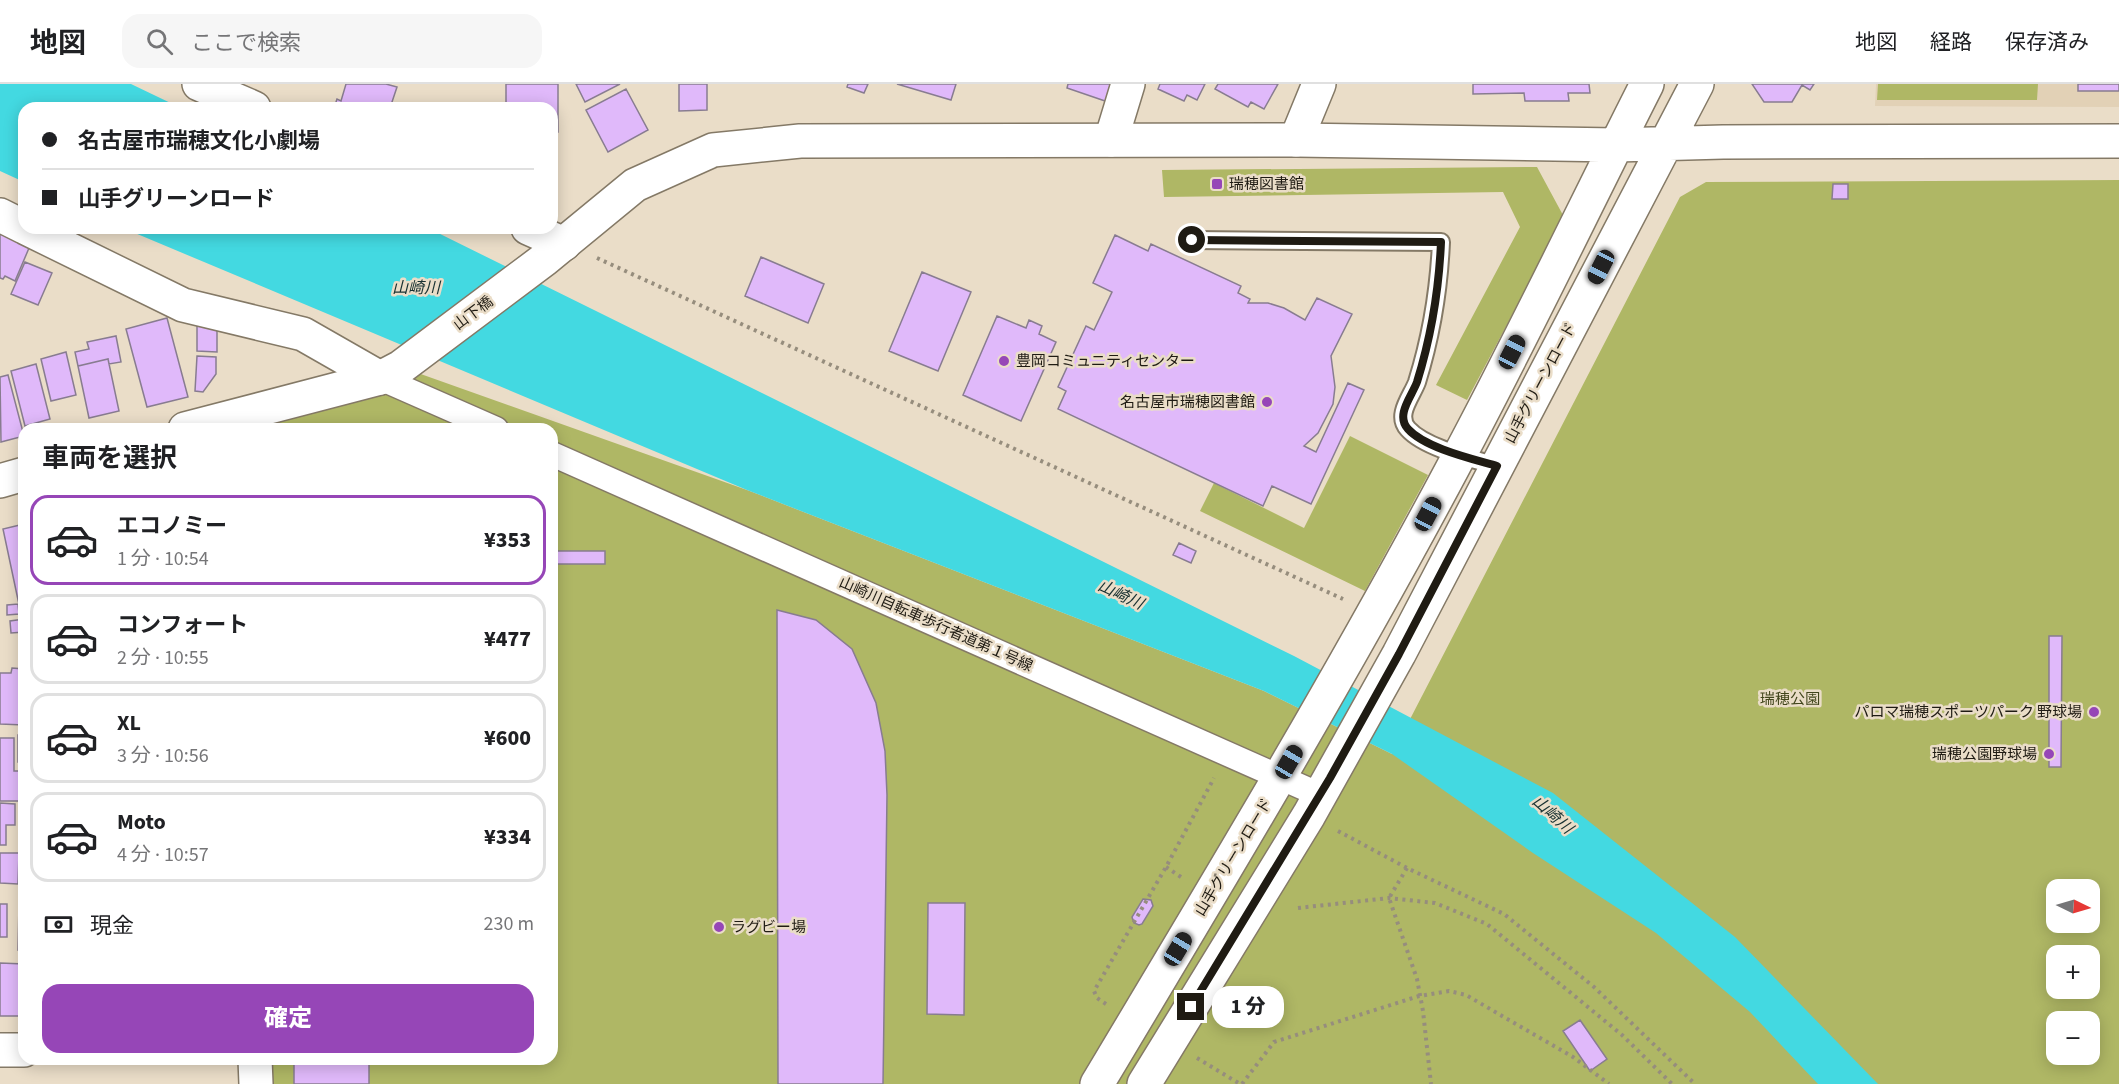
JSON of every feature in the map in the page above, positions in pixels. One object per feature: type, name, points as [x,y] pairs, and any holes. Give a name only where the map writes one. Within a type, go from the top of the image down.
[{"type":"street","points":[[199,84],[240,102]]},
{"type":"street","points":[[1111,140],[1128,84]]},
{"type":"street","points":[[1296,140],[1319,84]]},
{"type":"street","name":"山手グリーンロード","points":[[1097,1084],[1285,770],[1368,623],[1460,455],[1647,84]]},
{"type":"street","name":"山手グリーンロード","points":[[1144,1084],[1319,796],[1399,654],[1697,84]]},
{"type":"street","name":"山下橋","points":[[391,372],[555,251],[635,185],[713,150],[800,141],[1296,140],[1616,145],[2119,141]]},
{"type":"street","points":[[0,215],[18,224]]},
{"type":"street","points":[[39,234],[183,305],[303,334],[391,372],[485,423]]},
{"type":"street","points":[[535,234],[555,251]]},
{"type":"street","points":[[226,423],[266,417],[391,372]]},
{"type":"street","name":"山崎川自転車歩行者道第１号線","points":[[558,457],[1227,753],[1285,770],[1319,796]]},
{"type":"street","points":[[0,481],[18,476]]},
{"type":"street","points":[[0,1050],[18,1050]]},
{"type":"street","points":[[255,1065],[256,1084]]},
{"type":"lane","points":[[1192,240],[1441,242],[1439,281],[1416,383],[1406,406],[1403,420],[1408,429],[1425,441],[1497,466]]},
{"type":"path","points":[[555,251],[1368,623]]},
{"type":"path","points":[[1100,982],[1166,867],[1227,753]]},
{"type":"path","points":[[1319,796],[1407,868],[1504,914],[1594,987],[1695,1084]]},
{"type":"path","points":[[1166,867],[1188,881]]},
{"type":"path","points":[[1389,898],[1407,868]]},
{"type":"path","points":[[1389,898],[1417,979],[1431,1084]]},
{"type":"path","points":[[1298,908],[1389,898],[1435,903],[1487,924],[1614,1028],[1672,1084]]},
{"type":"path","points":[[1242,1084],[1274,1042],[1419,996],[1449,991],[1466,995],[1573,1057],[1609,1084]]},
{"type":"shaded area","points":[[1876,84],[2119,84],[2119,107],[1875,106]]},
{"type":"green space","points":[[1878,84],[2038,84],[2037,100],[1877,100]]},
{"type":"green space","points":[[1537,167],[1564,217],[1467,400],[1436,385],[1520,227],[1503,192],[1164,197],[1162,170]]},
{"type":"green space","name":"瑞穂公園","points":[[2119,180],[2119,1084],[256,1084],[255,1065],[558,1065],[558,423],[266,423],[267,406],[401,367],[747,490],[1264,691],[1392,754],[1680,197],[1706,182]]},
{"type":"green space","points":[[1350,436],[1428,475],[1365,591],[1200,511],[1214,483],[1304,528]]},
{"type":"water","points":[[0,84],[131,84],[168,102],[18,102],[18,179],[0,171]]},
{"type":"water","name":"山崎川","points":[[137,234],[440,234],[1294,656],[1553,793],[1735,937],[1878,1084],[1818,1084],[1750,1012],[1656,933],[1533,853],[1392,754],[1264,691],[747,490]]},
{"type":"building","points":[[346,84],[386,84],[397,87],[392,102],[336,102],[337,99],[341,101]]},
{"type":"building","points":[[506,84],[558,84],[558,102],[506,102]]},
{"type":"building","points":[[576,84],[620,84],[585,102]]},
{"type":"building","points":[[679,84],[707,84],[707,110],[679,111]]},
{"type":"building","points":[[848,84],[868,84],[864,93],[847,87]]},
{"type":"building","points":[[897,84],[956,84],[951,100]]},
{"type":"building","points":[[1068,84],[1114,84],[1108,102],[1067,88]]},
{"type":"building","points":[[1160,84],[1205,84],[1197,100],[1187,95],[1184,101],[1158,89]]},
{"type":"building","points":[[1218,84],[1278,84],[1264,109],[1251,102],[1248,107],[1215,89]]},
{"type":"building","points":[[1473,84],[1589,84],[1590,93],[1568,93],[1569,101],[1525,101],[1524,93],[1473,94]]},
{"type":"building","points":[[1752,84],[1814,84],[1810,90],[1802,85],[1792,102],[1764,102]]},
{"type":"building","points":[[2078,84],[2119,84],[2119,91],[2078,91]]},
{"type":"building","points":[[626,89],[648,130],[608,152],[586,110]]},
{"type":"building","points":[[1833,184],[1848,184],[1848,199],[1832,199]]},
{"type":"building","points":[[0,227],[32,241],[15,281],[5,276],[3,279],[0,278]]},
{"type":"building","points":[[1115,235],[1148,251],[1151,244],[1241,286],[1238,293],[1250,299],[1248,303],[1268,303],[1284,308],[1305,320],[1317,298],[1352,314],[1331,356],[1335,387],[1333,404],[1318,433],[1304,446],[1316,452],[1348,383],[1364,390],[1311,504],[1272,486],[1263,506],[1058,409],[1066,391],[1058,387],[1086,326],[1094,330],[1112,292],[1093,283]]},
{"type":"building","points":[[761,257],[824,284],[808,323],[745,296]]},
{"type":"building","points":[[25,262],[52,273],[38,305],[11,294]]},
{"type":"building","points":[[922,272],[971,292],[938,371],[889,351]]},
{"type":"building","points":[[997,316],[1026,328],[1029,320],[1042,326],[1039,334],[1056,342],[1021,421],[963,395]]},
{"type":"building","points":[[167,318],[188,397],[147,407],[126,329]]},
{"type":"building","points":[[197,319],[206,320],[217,331],[217,352],[197,351]]},
{"type":"building","points":[[116,336],[121,362],[109,364],[108,359],[78,366],[75,352],[89,349],[87,342]]},
{"type":"building","points":[[66,352],[76,395],[51,401],[41,359]]},
{"type":"building","points":[[197,356],[216,357],[216,374],[203,392],[195,391]]},
{"type":"building","points":[[108,359],[119,411],[89,418],[78,366]]},
{"type":"building","points":[[36,364],[50,419],[24,423],[11,371]]},
{"type":"building","points":[[8,375],[21,423],[18,423],[18,438],[1,442],[0,377]]},
{"type":"building","points":[[18,525],[18,600],[3,529]]},
{"type":"building","points":[[1179,543],[1196,551],[1191,563],[1173,555]]},
{"type":"building","points":[[558,551],[605,551],[605,564],[558,564]]},
{"type":"building","points":[[18,604],[18,614],[7,615],[7,605]]},
{"type":"building","points":[[777,610],[816,620],[852,649],[876,703],[885,751],[887,795],[883,1084],[778,1084]]},
{"type":"building","points":[[18,620],[18,632],[11,633],[10,621]]},
{"type":"building","points":[[2049,636],[2062,636],[2061,767],[2049,767]]},
{"type":"building","points":[[12,668],[18,668],[18,725],[0,724],[0,673],[11,673]]},
{"type":"building","points":[[0,738],[14,738],[14,771],[18,771],[18,801],[0,801]]},
{"type":"building","points":[[0,803],[15,804],[15,825],[6,825],[6,845],[0,845]]},
{"type":"building","points":[[0,853],[18,853],[18,884],[0,883]]},
{"type":"building","points":[[1143,899],[1151,900],[1153,906],[1142,924],[1139,925],[1134,923],[1132,917]]},
{"type":"building","points":[[928,903],[965,903],[964,1015],[927,1014]]},
{"type":"building","points":[[0,904],[7,904],[7,937],[0,937]]},
{"type":"building","points":[[0,963],[18,964],[18,1016],[0,1016]]},
{"type":"building","points":[[1580,1020],[1607,1059],[1590,1071],[1563,1031]]},
{"type":"building","points":[[294,1065],[369,1065],[369,1084],[294,1084]]},
{"type":"place","name":"瑞穂図書館","points":[[1217,184]]},
{"type":"place","name":"豊岡コミュニティセンター","points":[[1004,361]]},
{"type":"place","name":"名古屋市瑞穂図書館","points":[[1267,402]]},
{"type":"place","name":"パロマ瑞穂スポーツパーク 野球場","points":[[2094,712]]},
{"type":"place","name":"瑞穂公園野球場","points":[[2049,754]]},
{"type":"place","name":"ラグビー場","points":[[719,927]]},
{"type":"route","points":[[1191,1007],[1330,778],[1399,654],[1497,466],[1425,441],[1408,429],[1403,420],[1406,406],[1416,383],[1439,281],[1441,242],[1192,240]]}]
